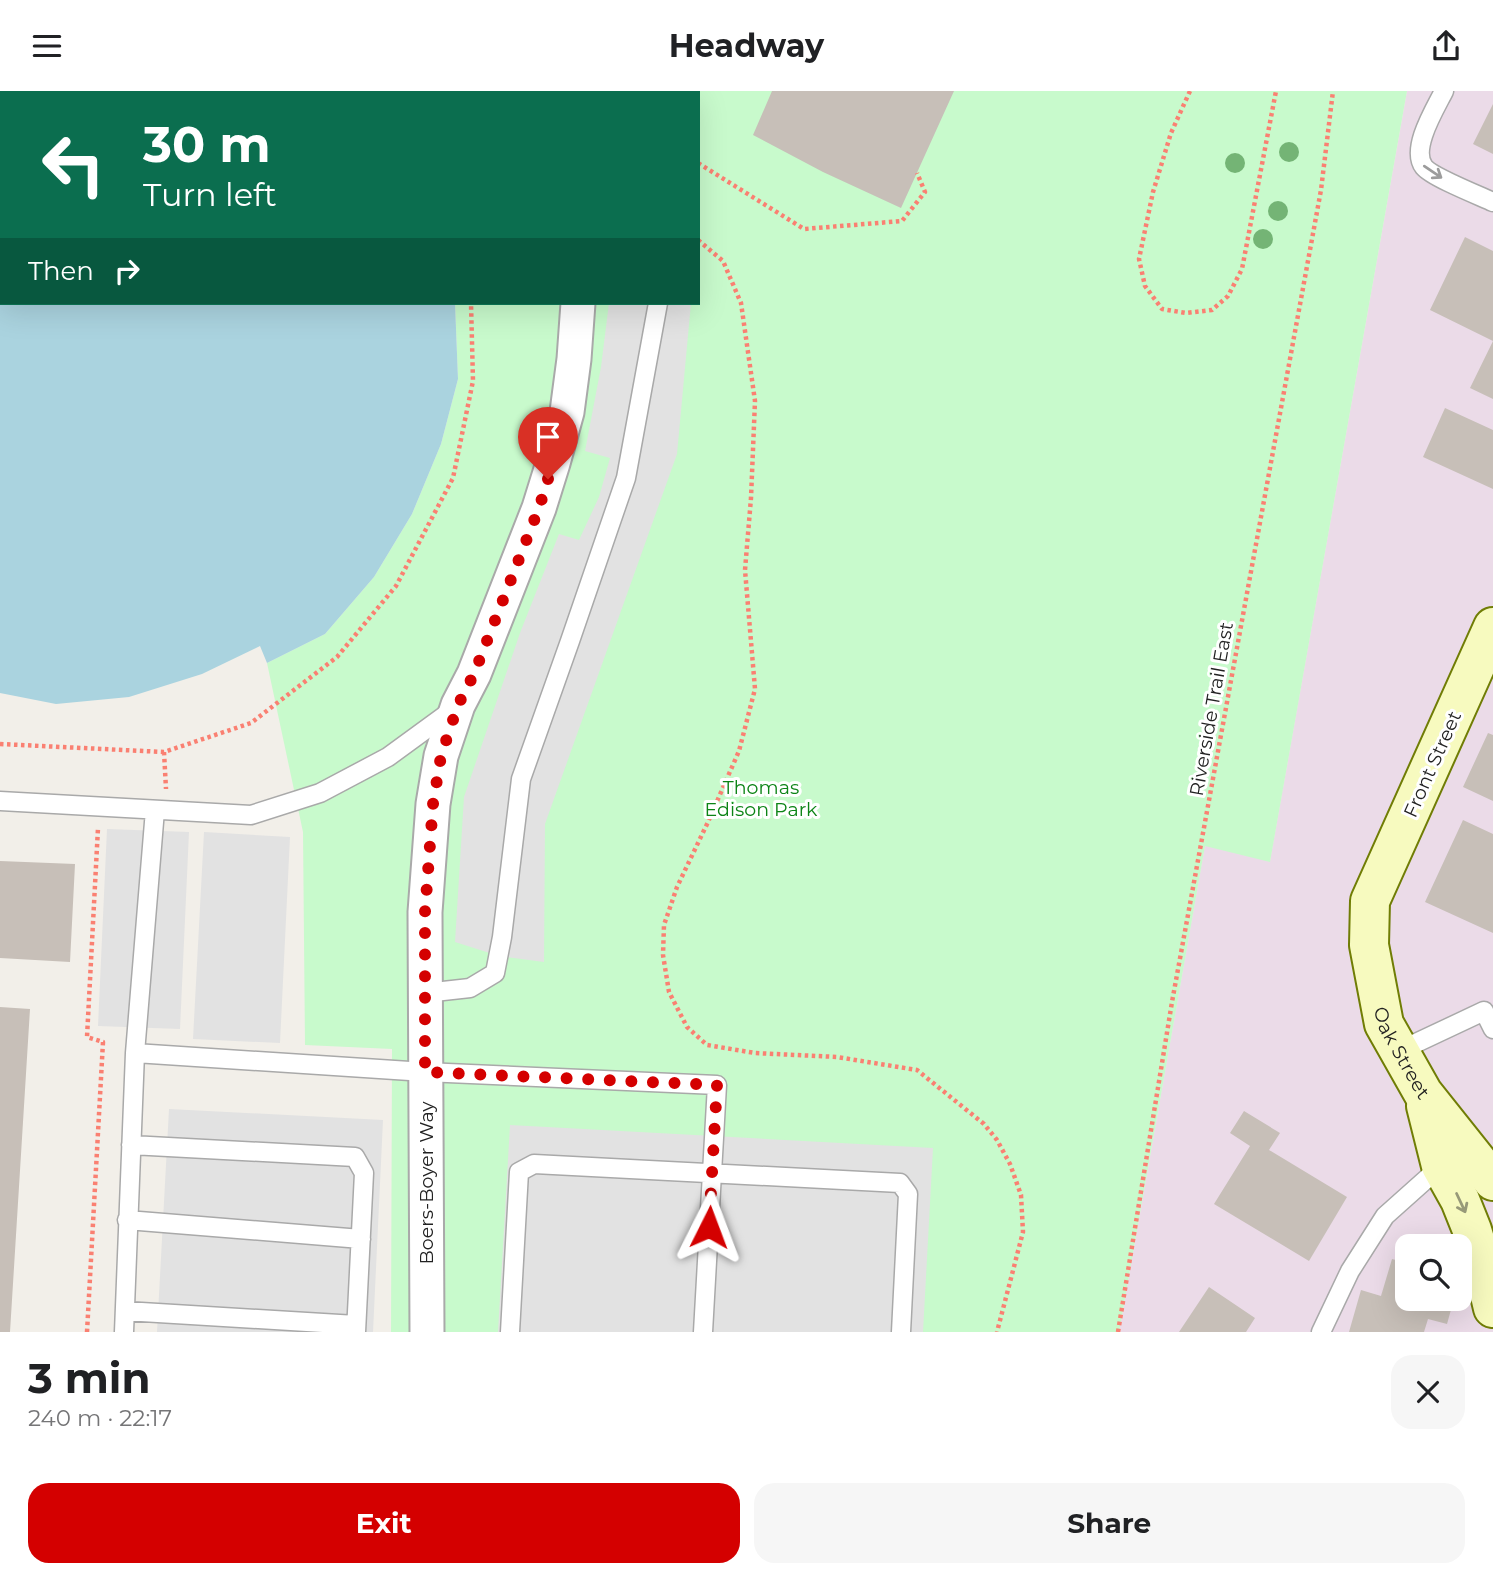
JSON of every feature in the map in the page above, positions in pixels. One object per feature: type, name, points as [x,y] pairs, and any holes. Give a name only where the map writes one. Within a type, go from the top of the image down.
[{"type":"main road","name":"Front Street","points":[[1370,901],[1493,627]]},
{"type":"main road","name":"Oak Street","points":[[1370,901],[1369,945],[1384,1024],[1423,1093],[1491,1175]]},
{"type":"main road","points":[[1423,1093],[1441,1166],[1460,1200],[1472,1230],[1493,1308]]},
{"type":"street","name":"Boers-Boyer Way","points":[[427,1332],[425,912],[433,804],[441,756],[458,705],[474,674],[539,508],[553,463],[567,412],[578,305]]},
{"type":"lane","points":[[1444,91],[1424,131],[1419,153],[1424,167],[1437,176],[1493,202]]},
{"type":"lane","points":[[425,993],[470,988],[495,973],[502,937],[521,779],[626,478],[658,305]]},
{"type":"lane","points":[[0,801],[251,815],[320,793],[388,757],[458,705]]},
{"type":"lane","points":[[124,1332],[135,1053],[162,810]]},
{"type":"lane","points":[[1399,1051],[1484,1011],[1493,1029]]},
{"type":"lane","points":[[135,1053],[425,1072],[717,1085],[703,1332]]},
{"type":"lane","points":[[125,1311],[356,1329],[365,1173],[355,1157],[131,1145]]},
{"type":"lane","points":[[510,1332],[519,1172],[534,1164],[900,1183],[908,1194],[901,1332]]},
{"type":"lane","points":[[1321,1332],[1350,1271],[1385,1216],[1441,1166]]},
{"type":"lane","points":[[127,1220],[361,1239]]},
{"type":"path","points":[[1190,91],[1171,133],[1153,192],[1139,259],[1144,286],[1162,309],[1186,313],[1212,310],[1228,296],[1242,269],[1276,91]]},
{"type":"path","name":"Riverside Trail East","points":[[1118,1332],[1172,1002],[1321,190],[1333,91]]},
{"type":"path","points":[[700,164],[804,229],[902,221],[925,192],[917,173]]},
{"type":"path","points":[[700,242],[723,261],[741,303],[755,401],[745,570],[755,689],[739,751],[677,887],[664,925],[663,955],[668,992],[687,1027],[707,1045],[755,1053],[837,1057],[916,1070],[984,1124],[1004,1152],[1021,1195],[1023,1232],[997,1332]]},
{"type":"path","points":[[0,744],[164,752],[251,723],[337,657],[396,586],[453,478],[473,381],[471,305]]},
{"type":"path","points":[[162,810],[164,752]]},
{"type":"path","points":[[87,1332],[103,1041],[87,1037],[99,807]]},
{"type":"shaded area","points":[[1407,91],[1493,91],[1493,1332],[1119,1332],[1205,845],[1270,861]]},
{"type":"shaded area","points":[[609,305],[691,305],[677,454],[545,824],[544,962],[499,956],[455,942],[464,797],[520,633],[559,534],[579,540],[599,497],[610,458],[585,451],[601,367]]},
{"type":"shaded area","points":[[107,829],[189,832],[180,1029],[98,1026]]},
{"type":"shaded area","points":[[204,832],[290,837],[280,1043],[193,1039]]},
{"type":"shaded area","points":[[169,1109],[383,1120],[373,1332],[157,1332]]},
{"type":"shaded area","points":[[510,1125],[933,1148],[923,1332],[498,1332]]},
{"type":"green space","name":"Thomas Edison Park","points":[[700,91],[1407,91],[1270,862],[1205,846],[1119,1332],[391,1332],[392,1049],[305,1045],[303,832],[267,663],[325,634],[374,577],[412,514],[441,444],[458,379],[455,305],[700,305]]},
{"type":"water","points":[[0,305],[455,305],[458,379],[441,444],[412,514],[374,577],[325,634],[267,663],[260,646],[202,674],[129,697],[56,704],[0,693]]},
{"type":"building","points":[[772,91],[954,91],[901,208],[823,172],[753,135]]},
{"type":"building","points":[[1493,104],[1493,154],[1473,144]]},
{"type":"building","points":[[1465,237],[1493,251],[1493,341],[1430,310]]},
{"type":"building","points":[[1493,341],[1493,399],[1470,388]]},
{"type":"building","points":[[1445,408],[1493,430],[1493,489],[1423,457]]},
{"type":"building","points":[[1488,733],[1493,735],[1493,801],[1463,787]]},
{"type":"building","points":[[1463,820],[1493,834],[1493,933],[1425,902]]},
{"type":"building","points":[[0,861],[75,864],[70,962],[0,958]]},
{"type":"building","points":[[0,1007],[30,1009],[10,1332],[0,1332]]},
{"type":"building","points":[[1244,1111],[1280,1133],[1269,1150],[1347,1197],[1309,1261],[1214,1204],[1250,1146],[1230,1133]]},
{"type":"building","points":[[1392,1259],[1395,1260],[1395,1311],[1451,1311],[1447,1324],[1428,1319],[1424,1332],[1349,1332],[1361,1290],[1381,1296]]},
{"type":"building","points":[[1209,1287],[1255,1318],[1246,1332],[1179,1332]]},
{"type":"route","points":[[548,479],[474,674],[458,705],[441,756],[433,804],[425,912],[425,1072],[717,1085],[709,1227]]}]
